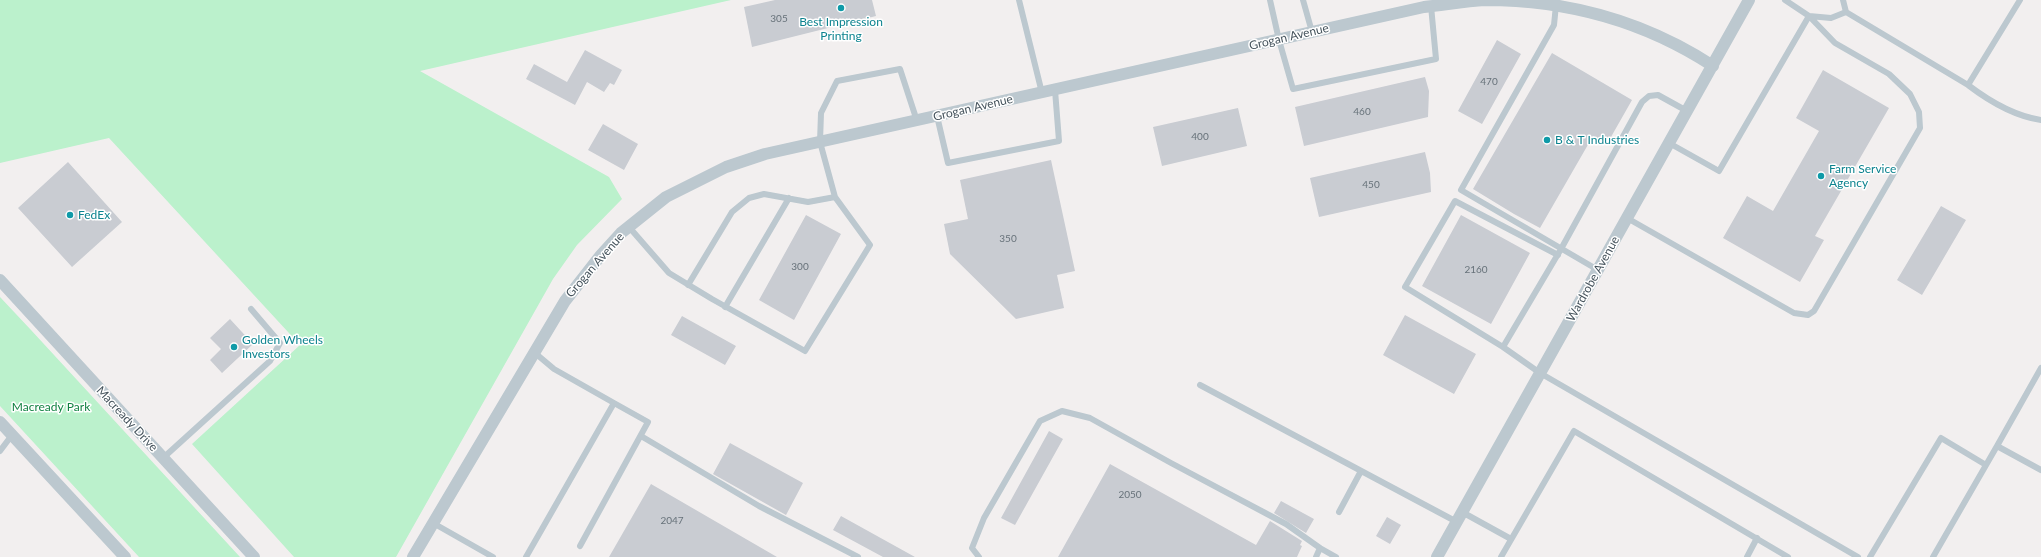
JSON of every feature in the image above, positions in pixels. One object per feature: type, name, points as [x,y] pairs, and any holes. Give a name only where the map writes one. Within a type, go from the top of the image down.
[{"type":"street","name":"Grogan Avenue","points":[[413,557],[565,301],[582,277],[628,227],[666,197],[726,167],[765,154],[1312,32],[1431,6],[1485,0],[1531,1],[1589,9],[1628,21],[1666,38],[1713,66]]},
{"type":"street","name":"Wardrobe Avenue","points":[[1437,557],[1749,0]]},
{"type":"street","name":"Macready Drive","points":[[0,280],[254,557]]},
{"type":"street","points":[[0,422],[125,557]]},
{"type":"lane","points":[[1019,0],[1042,92]]},
{"type":"lane","points":[[1270,0],[1279,40],[1293,89],[1436,59],[1431,6]]},
{"type":"lane","points":[[1303,0],[1312,32]]},
{"type":"lane","points":[[1627,218],[1794,313],[1808,315],[1814,311],[1920,128],[1919,112],[1910,94],[1889,74],[1835,43],[1809,16],[1785,0]]},
{"type":"lane","points":[[1843,0],[1846,12],[1968,85],[1982,96],[2024,117],[2041,120]]},
{"type":"lane","points":[[1968,85],[2020,0]]},
{"type":"lane","points":[[1556,4],[1554,25],[1461,190],[1598,270]]},
{"type":"lane","points":[[1809,16],[1831,18],[1846,12]]},
{"type":"lane","points":[[1669,143],[1720,171],[1809,16]]},
{"type":"lane","points":[[628,227],[669,273],[725,307],[805,351],[870,245],[835,196],[820,142],[821,113],[837,81],[900,69],[917,121]]},
{"type":"lane","points":[[937,116],[948,163],[1059,141],[1055,90]]},
{"type":"lane","points":[[1503,347],[1558,255],[1642,102],[1649,96],[1658,95],[1687,111]]},
{"type":"lane","points":[[688,285],[732,212],[749,198],[764,194],[808,202],[835,196]]},
{"type":"lane","points":[[725,307],[789,198]]},
{"type":"lane","points":[[1558,255],[1455,201],[1405,288],[1503,347],[1540,373],[1858,557]]},
{"type":"lane","points":[[164,458],[270,361],[280,343],[251,309]]},
{"type":"lane","points":[[535,352],[554,369],[648,422],[580,546]]},
{"type":"lane","points":[[1933,557],[2041,368]]},
{"type":"lane","points":[[1200,385],[1362,471],[1459,517],[1511,539]]},
{"type":"lane","points":[[526,557],[614,403]]},
{"type":"lane","points":[[979,557],[972,548],[984,518],[1040,421],[1062,411],[1090,418],[1286,524],[1320,548],[1336,557]]},
{"type":"lane","points":[[1501,557],[1574,431],[1788,557]]},
{"type":"lane","points":[[0,451],[12,435]]},
{"type":"lane","points":[[641,436],[759,506],[858,557]]},
{"type":"lane","points":[[1870,557],[1940,438],[1986,464]]},
{"type":"lane","points":[[1997,446],[2041,470]]},
{"type":"lane","points":[[1339,512],[1362,471]]},
{"type":"lane","points":[[433,523],[493,557]]},
{"type":"lane","points":[[1747,557],[1758,538]]},
{"type":"lane","points":[[1316,557],[1320,548]]},
{"type":"green space","points":[[0,0],[731,0],[420,71],[609,177],[622,199],[577,245],[553,279],[396,557],[294,557],[192,444],[300,345],[109,138],[0,163]]},
{"type":"green space","name":"Macready Park","points":[[0,297],[240,557],[139,557],[0,406]]},
{"type":"building","points":[[775,0],[872,0],[876,16],[752,47],[744,7]]},
{"type":"building","points":[[1497,40],[1521,54],[1482,124],[1458,111]]},
{"type":"building","points":[[585,50],[622,70],[614,85],[610,83],[604,92],[587,82],[575,105],[526,79],[534,64],[567,82]]},
{"type":"building","name":"B & T Industries","points":[[1552,53],[1632,100],[1607,144],[1593,136],[1540,228],[1473,189]]},
{"type":"building","name":"Farm Service Agency","points":[[1823,70],[1889,108],[1815,236],[1824,240],[1800,282],[1723,238],[1747,196],[1773,211],[1819,131],[1796,118]]},
{"type":"building","points":[[1425,77],[1429,91],[1428,117],[1304,146],[1295,107]]},
{"type":"building","points":[[1238,108],[1247,146],[1162,166],[1153,127]]},
{"type":"building","points":[[603,124],[638,144],[624,170],[588,150]]},
{"type":"building","points":[[1425,152],[1430,173],[1431,192],[1319,217],[1310,178]]},
{"type":"building","points":[[1051,160],[1075,271],[1057,275],[1064,308],[1016,319],[950,254],[944,224],[968,219],[960,180]]},
{"type":"building","name":"FedEx","points":[[68,162],[122,222],[72,267],[18,208]]},
{"type":"building","points":[[1941,206],[1966,220],[1922,295],[1897,280]]},
{"type":"building","points":[[806,215],[841,234],[794,320],[759,300]]},
{"type":"building","points":[[1461,215],[1530,253],[1491,324],[1422,286]]},
{"type":"building","points":[[1405,315],[1476,354],[1454,394],[1383,355]]},
{"type":"building","points":[[682,316],[736,346],[725,365],[671,335]]},
{"type":"building","name":"Golden Wheels Investors","points":[[230,319],[253,344],[222,373],[210,360],[221,349],[210,338]]},
{"type":"building","points":[[1049,431],[1063,439],[1015,525],[1001,518]]},
{"type":"building","points":[[730,443],[803,483],[786,515],[713,474]]},
{"type":"building","points":[[1110,464],[1256,545],[1270,521],[1302,541],[1300,545],[1302,546],[1297,557],[1058,557]]},
{"type":"building","points":[[651,484],[777,557],[609,557]]},
{"type":"building","points":[[1281,501],[1314,519],[1306,533],[1274,513]]},
{"type":"building","points":[[841,516],[915,557],[883,557],[833,530]]},
{"type":"building","points":[[1387,517],[1401,525],[1390,544],[1376,536]]},
{"type":"place","name":"Best Impression Printing","points":[[841,8]]},
{"type":"place","name":"B & T Industries","points":[[1547,140]]},
{"type":"place","name":"Farm Service Agency","points":[[1821,176]]},
{"type":"place","name":"FedEx","points":[[70,215]]},
{"type":"place","name":"Golden Wheels Investors","points":[[234,347]]}]
